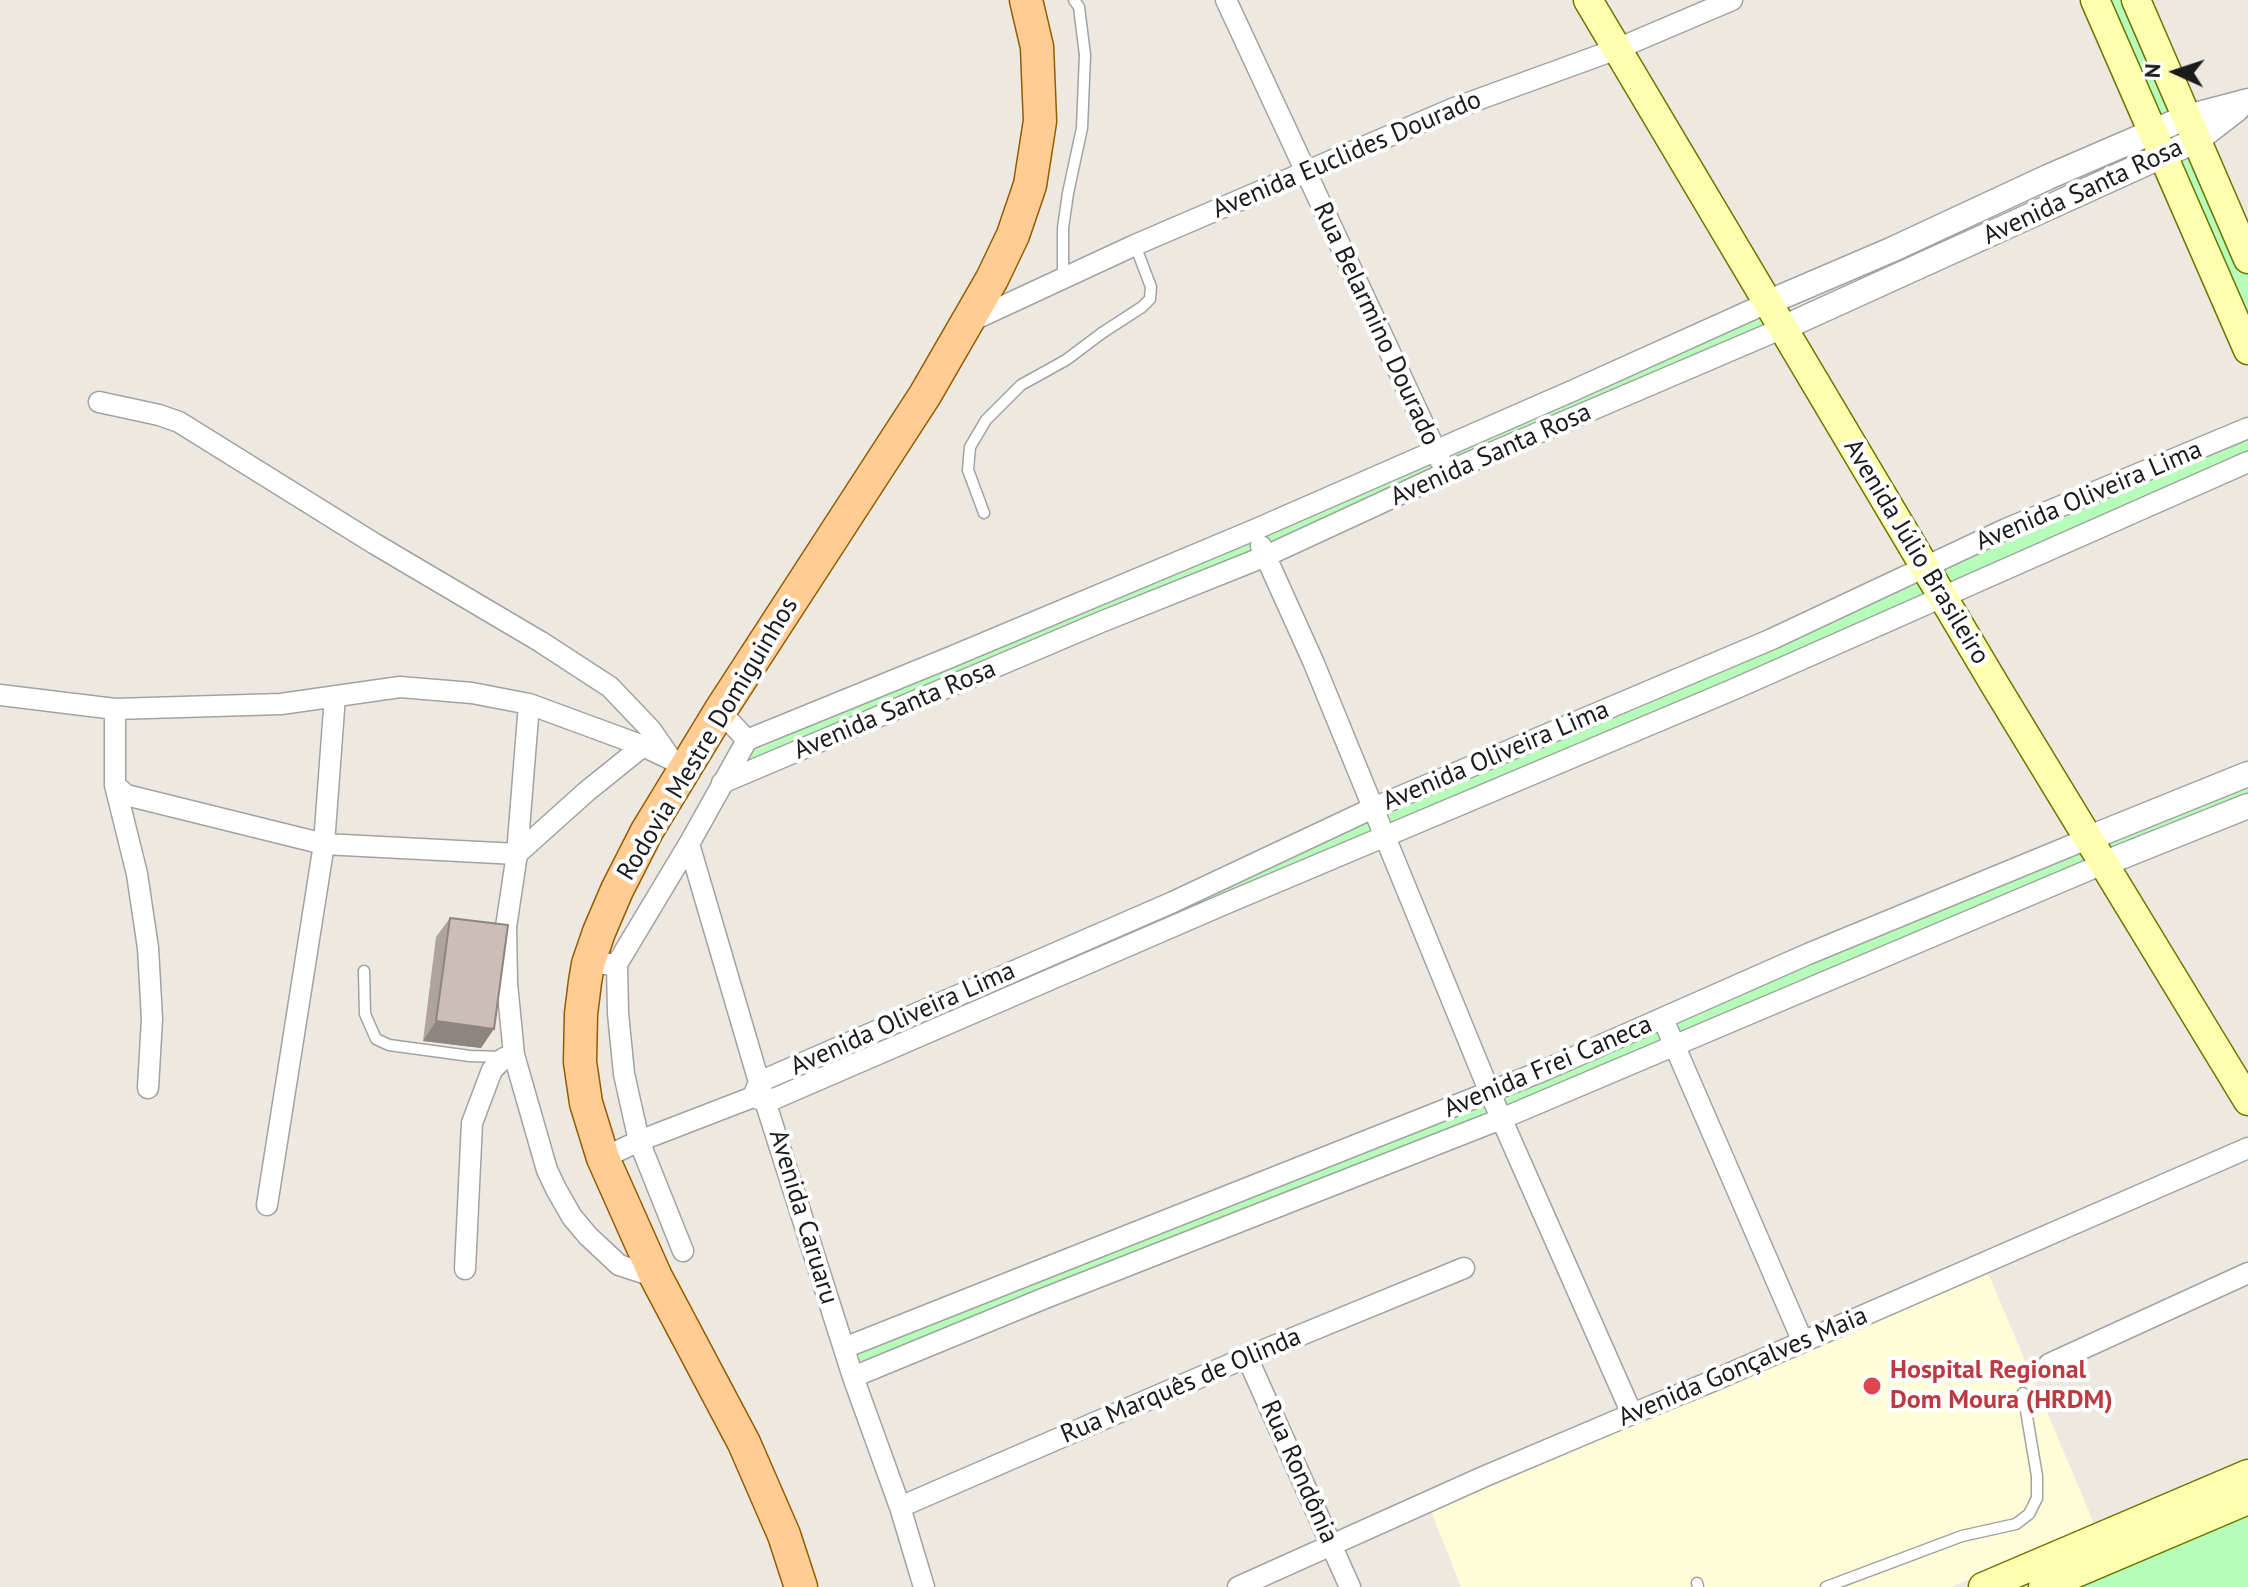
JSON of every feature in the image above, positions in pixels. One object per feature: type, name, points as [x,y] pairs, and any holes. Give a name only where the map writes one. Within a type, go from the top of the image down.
[{"type":"main road","name":"Rodovia Mestre Domiguinhos","points":[[801,1587],[784,1535],[744,1443],[656,1277],[603,1158],[586,1103],[580,1062],[581,1014],[603,964],[617,890],[677,762],[720,711],[925,395],[992,279],[1013,235],[1030,185],[1040,121],[1037,47],[1026,0]]},
{"type":"main road","name":"Avenida Júlio Brasileiro","points":[[1588,0],[2087,839],[2248,1101]]},
{"type":"main road","points":[[2095,0],[2248,350]]},
{"type":"main road","points":[[2136,0],[2248,259]]},
{"type":"main road","points":[[1983,1587],[2248,1474]]},
{"type":"main road","points":[[2043,1587],[2248,1500]]},
{"type":"street","name":"Rua Belarmino Dourado","points":[[1226,0],[1446,473]]},
{"type":"street","name":"Avenida Euclides Dourado","points":[[967,323],[1135,245],[1452,109],[1617,49],[1732,0]]},
{"type":"street","name":"Avenida Santa Rosa","points":[[722,783],[1101,622],[1266,556],[1446,473],[1783,328],[2247,102]]},
{"type":"street","name":"Avenida Santa Rosa","points":[[747,740],[1254,530],[1891,250],[2048,177],[2157,144]]},
{"type":"street","points":[[99,402],[179,422],[375,544],[541,642],[610,687],[677,762]]},
{"type":"street","name":"Avenida Oliveira Lima","points":[[760,1094],[933,1005],[1173,902],[1373,808],[1772,639],[2006,529],[2248,428]]},
{"type":"street","name":"Avenida Oliveira Lima","points":[[603,1158],[639,1141],[941,1026],[1732,690],[2248,462]]},
{"type":"street","points":[[1254,530],[1313,661],[1501,1119],[1632,1414]]},
{"type":"street","points":[[0,695],[115,709],[281,704],[400,687],[472,693],[529,704],[643,746],[677,762]]},
{"type":"street","points":[[267,1205],[324,844],[335,696]]},
{"type":"street","points":[[529,704],[517,854],[506,927],[509,1056],[547,1170],[572,1217],[619,1265],[656,1277]]},
{"type":"street","points":[[115,709],[115,785],[137,874],[149,959],[152,1019],[148,1088]]},
{"type":"street","points":[[683,1251],[639,1141],[624,1074],[618,1013],[603,964],[689,844],[747,740],[720,711]]},
{"type":"street","points":[[115,785],[126,795],[140,799],[324,844],[517,854],[643,746]]},
{"type":"street","name":"Avenida Frei Caneca","points":[[844,1348],[1490,1093],[1808,954],[2248,774]]},
{"type":"street","name":"Avenida Frei Caneca","points":[[853,1377],[1501,1119],[2103,864],[2248,806]]},
{"type":"street","name":"Avenida Caruaru","points":[[689,844],[760,1094],[853,1377],[900,1507],[924,1587]]},
{"type":"street","points":[[933,1005],[941,1026]]},
{"type":"street","points":[[1663,1019],[1803,1342]]},
{"type":"street","points":[[465,1269],[472,1123],[487,1079],[509,1056]]},
{"type":"street","name":"Avenida Gonçalves Maia","points":[[1238,1587],[2248,1148]]},
{"type":"street","name":"Rua Marquês de Olinda","points":[[900,1507],[1247,1357],[1464,1268]]},
{"type":"street","points":[[1035,1271],[1045,1298]]},
{"type":"street","points":[[2049,1364],[2248,1273]]},
{"type":"street","name":"Rua Rondônia","points":[[1247,1357],[1350,1587]]},
{"type":"lane","points":[[1063,278],[1063,228],[1082,128],[1085,55],[1079,7],[1074,0]]},
{"type":"lane","points":[[984,513],[968,470],[970,447],[986,420],[1021,385],[1066,360],[1150,299],[1151,287],[1135,245]]},
{"type":"lane","points":[[364,971],[365,1014],[376,1039],[389,1045],[470,1056],[509,1056]]},
{"type":"lane","points":[[1826,1587],[1962,1536],[2016,1524],[2029,1514],[2037,1498],[2037,1476],[2023,1393]]},
{"type":"shaded area","name":"Hospital Regional Dom Moura (HRDM)","points":[[1985,1266],[2096,1528],[1951,1587],[1461,1587],[1429,1506]]},
{"type":"green space","points":[[2099,0],[2130,0],[2178,112],[2154,120]]},
{"type":"green space","points":[[2183,128],[2248,275],[2248,339],[2160,139]]},
{"type":"green space","points":[[1761,307],[1777,327],[1449,467],[1441,453]]},
{"type":"green space","points":[[2248,433],[2248,457],[1945,589],[1932,570]]},
{"type":"green space","points":[[1432,457],[1440,471],[1267,551],[1260,533]]},
{"type":"green space","points":[[1251,537],[1258,553],[730,776],[752,750]]},
{"type":"green space","points":[[1923,574],[1936,594],[1388,832],[1379,810]]},
{"type":"green space","points":[[2248,778],[2248,800],[2104,858],[2093,839]]},
{"type":"green space","points":[[1369,814],[1379,836],[969,1010],[764,1090]]},
{"type":"green space","points":[[2080,846],[2093,862],[1676,1040],[1670,1021]]},
{"type":"green space","points":[[1660,1024],[1668,1043],[1503,1112],[1496,1095]]},
{"type":"green space","points":[[1487,1098],[1496,1116],[854,1372],[847,1350]]},
{"type":"green space","points":[[2248,1504],[2248,1587],[2057,1587]]},
{"type":"building","points":[[450,918],[508,925],[494,1029],[436,1021]]},
{"type":"place","name":"Hospital Regional Dom Moura (HRDM)","points":[[1872,1386]]}]
